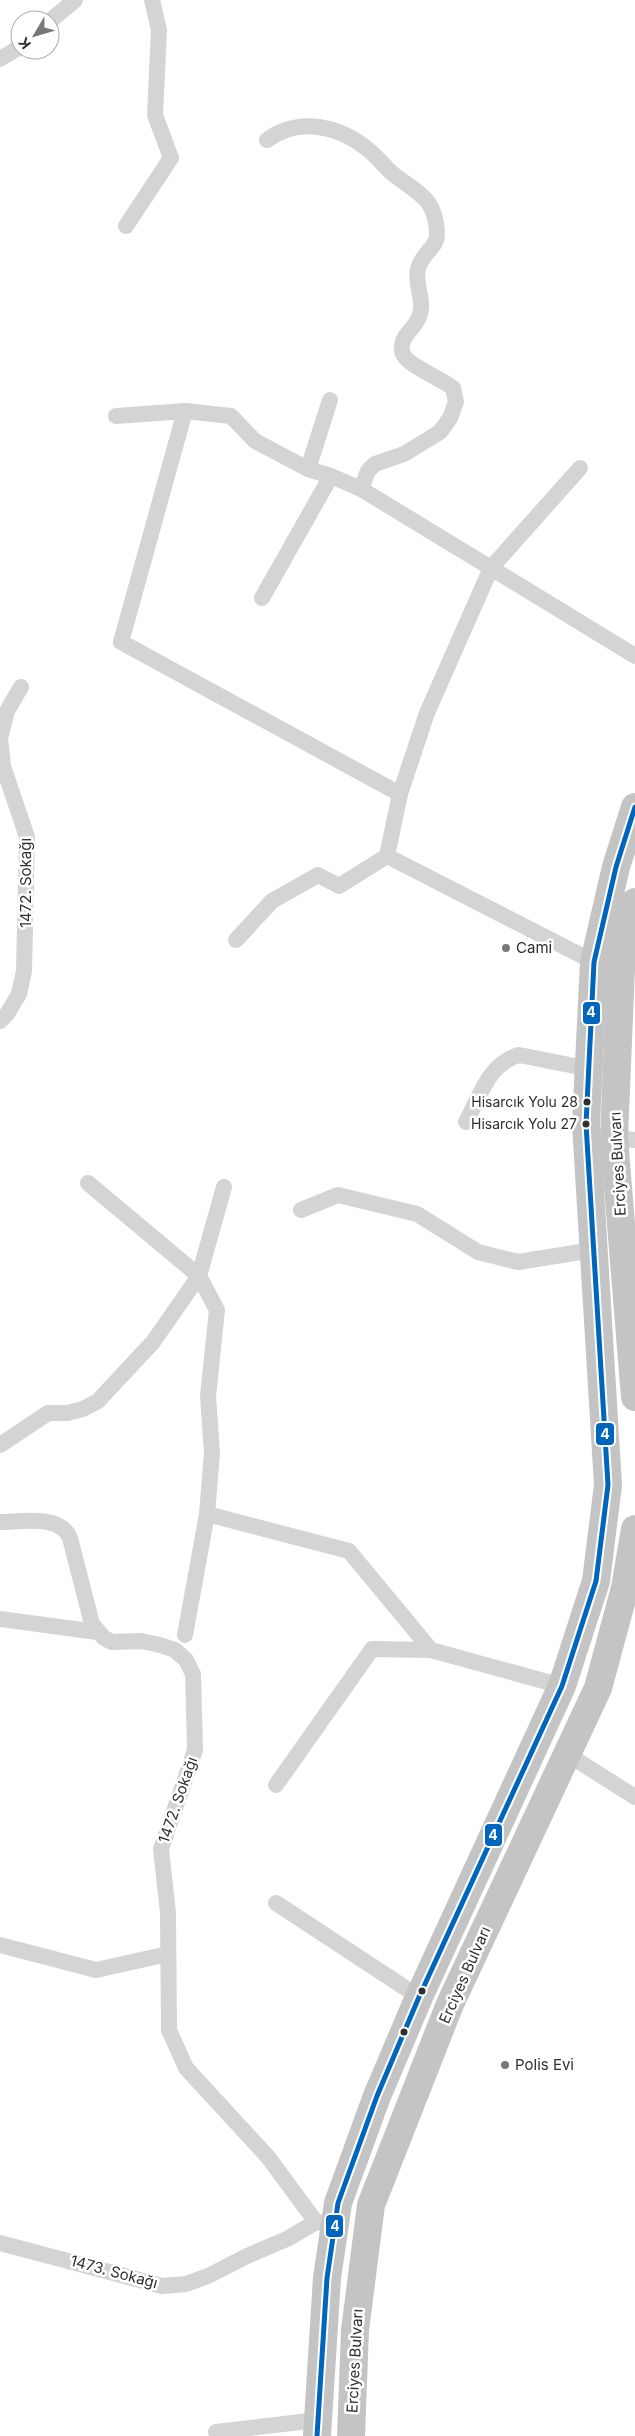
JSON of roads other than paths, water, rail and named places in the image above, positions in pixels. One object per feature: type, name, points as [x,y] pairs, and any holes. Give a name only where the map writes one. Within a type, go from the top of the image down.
[{"type":"highway","name":"Erciyes Bulvarı","points":[[317,2428],[327,2278],[325,2223],[338,2203],[371,2114],[419,1996],[562,1686],[596,1581],[608,1485],[586,1124],[594,962],[616,867],[635,807]]},
{"type":"highway","name":"Erciyes Bulvarı","points":[[635,902],[621,968],[624,1139],[635,1397]]},
{"type":"highway","name":"Erciyes Bulvarı","points":[[351,2436],[355,2330],[370,2205],[450,2004],[598,1688],[625,1588],[635,1528]]},
{"type":"street","points":[[60,13],[75,0]]},
{"type":"street","points":[[126,226],[171,158],[154,115],[159,30],[152,0]]},
{"type":"street","points":[[267,140],[286,129],[308,126],[348,136],[370,151],[393,174],[419,191],[430,204],[436,220],[438,236],[436,242],[423,256],[417,271],[422,310],[419,319],[405,336],[402,347],[406,358],[453,388],[456,402],[450,418],[440,432],[404,454],[375,464],[368,471],[361,489]]},
{"type":"street","points":[[308,469],[330,400]]},
{"type":"street","points":[[185,411],[121,642],[400,794]]},
{"type":"street","points":[[116,416],[185,411],[231,416],[255,441],[308,469],[331,476],[361,489],[635,656]]},
{"type":"street","points":[[236,940],[272,901],[318,875],[339,886],[387,856],[400,794],[427,713],[491,568],[580,468]]},
{"type":"street","points":[[262,598],[331,476]]},
{"type":"street","name":"1472. Sokağı","points":[[0,1021],[7,1014],[19,994],[24,971],[27,837],[2,766],[0,738],[7,711],[21,687]]},
{"type":"street","points":[[387,856],[594,962]]},
{"type":"street","points":[[466,1122],[493,1070],[509,1058],[519,1055],[590,1069]]},
{"type":"street","points":[[88,1183],[199,1276],[217,1310],[208,1396],[212,1453],[207,1514],[185,1635]]},
{"type":"street","points":[[0,1445],[48,1413],[76,1411],[98,1401],[153,1342],[199,1276],[224,1187]]},
{"type":"street","points":[[301,1210],[338,1195],[417,1214],[478,1252],[518,1262],[593,1250]]},
{"type":"street","points":[[207,1514],[349,1552],[431,1650]]},
{"type":"street","points":[[0,1522],[58,1523],[68,1532],[92,1624],[97,1632]]},
{"type":"street","name":"1472. Sokağı","points":[[0,1619],[97,1632],[112,1642],[141,1641],[160,1644],[175,1650],[186,1660],[193,1674],[194,1750],[160,1849],[168,1914],[170,2030],[186,2068],[268,2157],[325,2223]]},
{"type":"street","points":[[276,1785],[372,1649],[431,1650],[562,1686]]},
{"type":"street","points":[[567,1754],[635,1797]]},
{"type":"street","points":[[276,1903],[419,1996]]},
{"type":"street","points":[[0,1945],[96,1970],[168,1954]]},
{"type":"street","name":"1473. Sokağı","points":[[0,2243],[162,2286],[186,2284],[208,2276],[247,2256],[325,2223]]},
{"type":"street","points":[[216,2432],[317,2428]]},
{"type":"place","name":"Cami","points":[[506,948]]},
{"type":"place","name":"Hisarcık Yolu 28","points":[[587,1102]]},
{"type":"place","name":"Hisarcık Yolu 27","points":[[586,1124]]},
{"type":"place","name":"Polis Evi","points":[[505,2065]]}]
